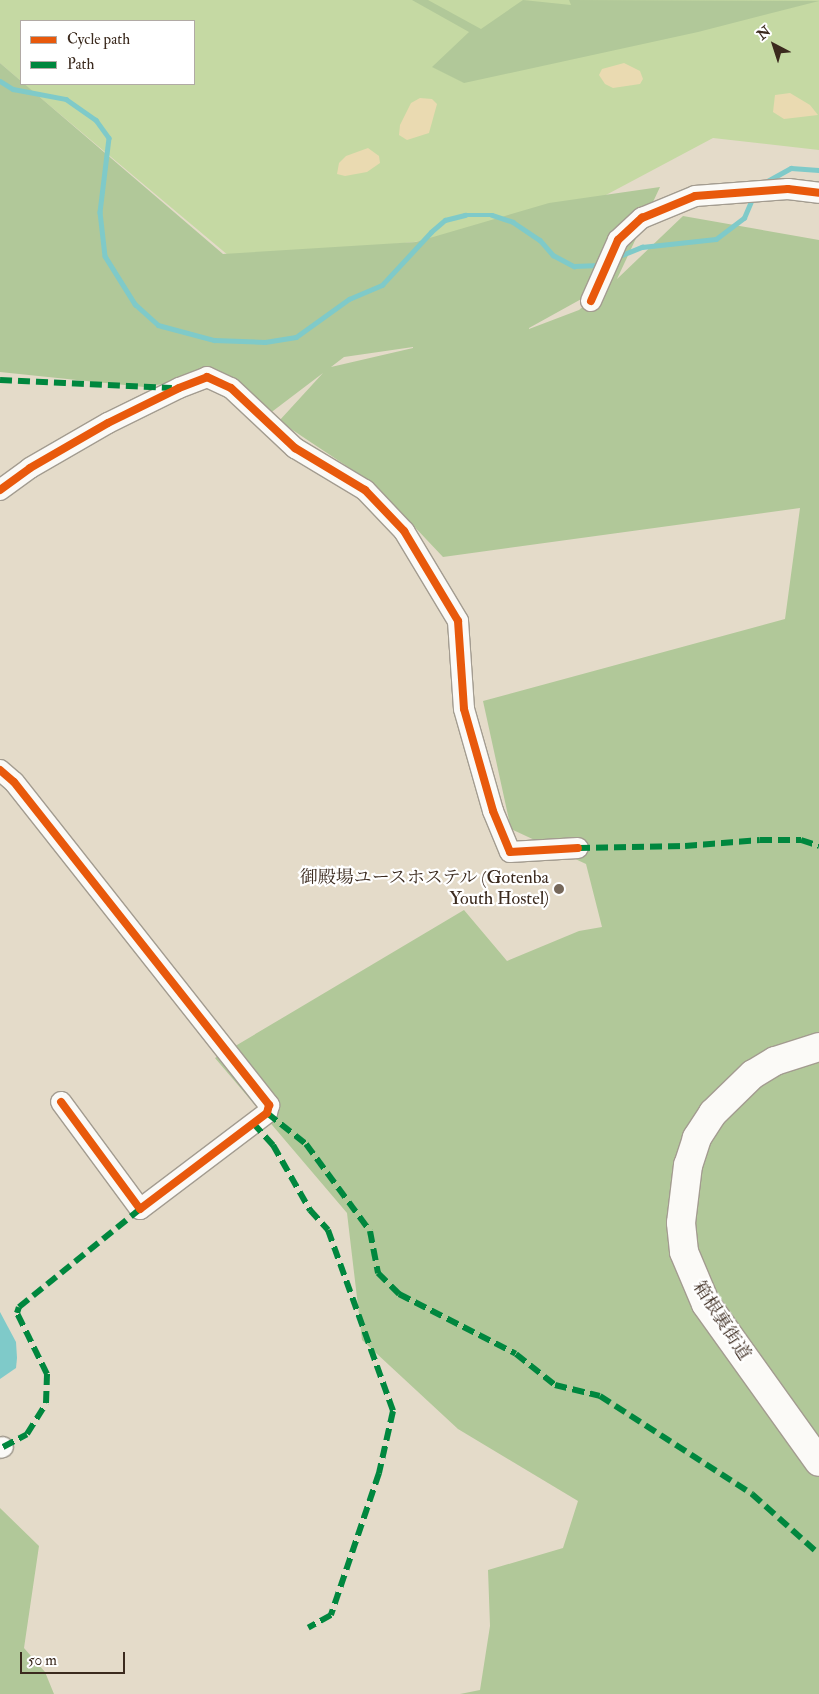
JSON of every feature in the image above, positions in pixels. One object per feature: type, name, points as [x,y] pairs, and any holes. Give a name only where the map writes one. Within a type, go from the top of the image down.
[{"type":"highway","name":"箱根裏街道","points":[[819,1047],[775,1061],[753,1074],[713,1114],[697,1138],[688,1165],[681,1223],[684,1252],[706,1304],[819,1462]]},
{"type":"street","points":[[591,301],[618,240],[642,218],[695,196],[736,195],[782,190],[819,194]]},
{"type":"street","points":[[0,490],[30,468],[100,428],[178,388],[207,377],[231,388],[295,448],[365,490],[404,531],[458,622],[464,709],[493,811],[510,852],[578,848]]},
{"type":"street","points":[[0,770],[14,782],[269,1105],[266,1113],[140,1209],[61,1102]]},
{"type":"green space","points":[[0,0],[819,0],[819,150],[713,138],[544,228],[235,261],[25,85],[195,85],[195,20],[20,20],[20,80],[0,63]]},
{"type":"green space","points":[[412,0],[428,0],[481,29],[523,0],[571,5],[569,0],[819,1],[698,32],[464,83],[432,67],[469,32]]},
{"type":"green space","points":[[0,63],[20,80],[20,85],[26,85],[223,254],[416,242],[549,203],[660,187],[617,279],[683,216],[819,240],[819,1694],[460,1694],[480,1690],[490,1626],[488,1570],[563,1548],[578,1501],[458,1429],[362,1340],[347,1213],[215,1058],[464,910],[507,961],[579,931],[602,927],[586,864],[511,829],[483,701],[785,619],[800,508],[443,557],[375,485],[279,421],[323,373],[269,414],[207,377],[144,387],[0,372]],"holes":[[[612,282],[579,310],[529,329]],[[413,348],[331,367],[344,357]]]},
{"type":"green space","points":[[0,1508],[39,1546],[24,1648],[45,1672],[54,1694],[0,1694]]},
{"type":"sand","points":[[624,63],[640,71],[643,79],[640,84],[613,88],[605,84],[599,75],[602,69]]},
{"type":"sand","points":[[790,93],[810,105],[818,115],[784,119],[773,112],[775,95]]},
{"type":"sand","points":[[420,98],[432,99],[437,104],[429,133],[407,140],[399,135],[400,125],[411,103]]},
{"type":"sand","points":[[368,148],[379,156],[380,163],[367,172],[345,176],[337,174],[339,163],[346,156]]},
{"type":"water","points":[[0,1312],[16,1342],[17,1358],[16,1368],[0,1379]]},
{"type":"waterway","points":[[0,81],[13,89],[66,99],[96,120],[109,138],[100,212],[105,256],[135,304],[158,325],[214,340],[265,342],[296,337],[349,299],[382,285],[431,232],[445,220],[465,215],[492,215],[513,222],[540,240],[553,255],[574,266],[599,265]]},
{"type":"waterway","points":[[762,184],[791,168],[819,170]]},
{"type":"waterway","points":[[617,257],[642,247],[716,239],[744,218],[752,199]]},
{"type":"marked path","points":[[0,380],[172,388]]},
{"type":"marked path","points":[[578,848],[685,846],[760,840],[801,840],[819,846]]},
{"type":"marked path","points":[[267,1113],[306,1144],[370,1231],[378,1273],[399,1294],[516,1354],[555,1385],[600,1396],[752,1494],[819,1554]]},
{"type":"marked path","points":[[253,1123],[273,1145],[310,1210],[328,1230],[393,1411],[379,1473],[331,1615],[308,1628]]},
{"type":"marked path","points":[[3,1447],[27,1434],[46,1403],[47,1374],[17,1313],[19,1307],[140,1209]]},
{"type":"cycle path","points":[[591,301],[618,240],[642,218],[695,196],[788,189],[819,193]]},
{"type":"cycle path","points":[[0,490],[30,468],[108,423],[179,388],[207,377],[231,388],[295,448],[365,490],[404,531],[458,621],[464,709],[493,811],[510,852],[578,848]]},
{"type":"cycle path","points":[[0,770],[14,782],[269,1105],[267,1113],[140,1209],[61,1102]]},
{"type":"place","name":"御殿場ユースホステル (Gotenba Youth Hostel)","points":[[559,889]]}]
